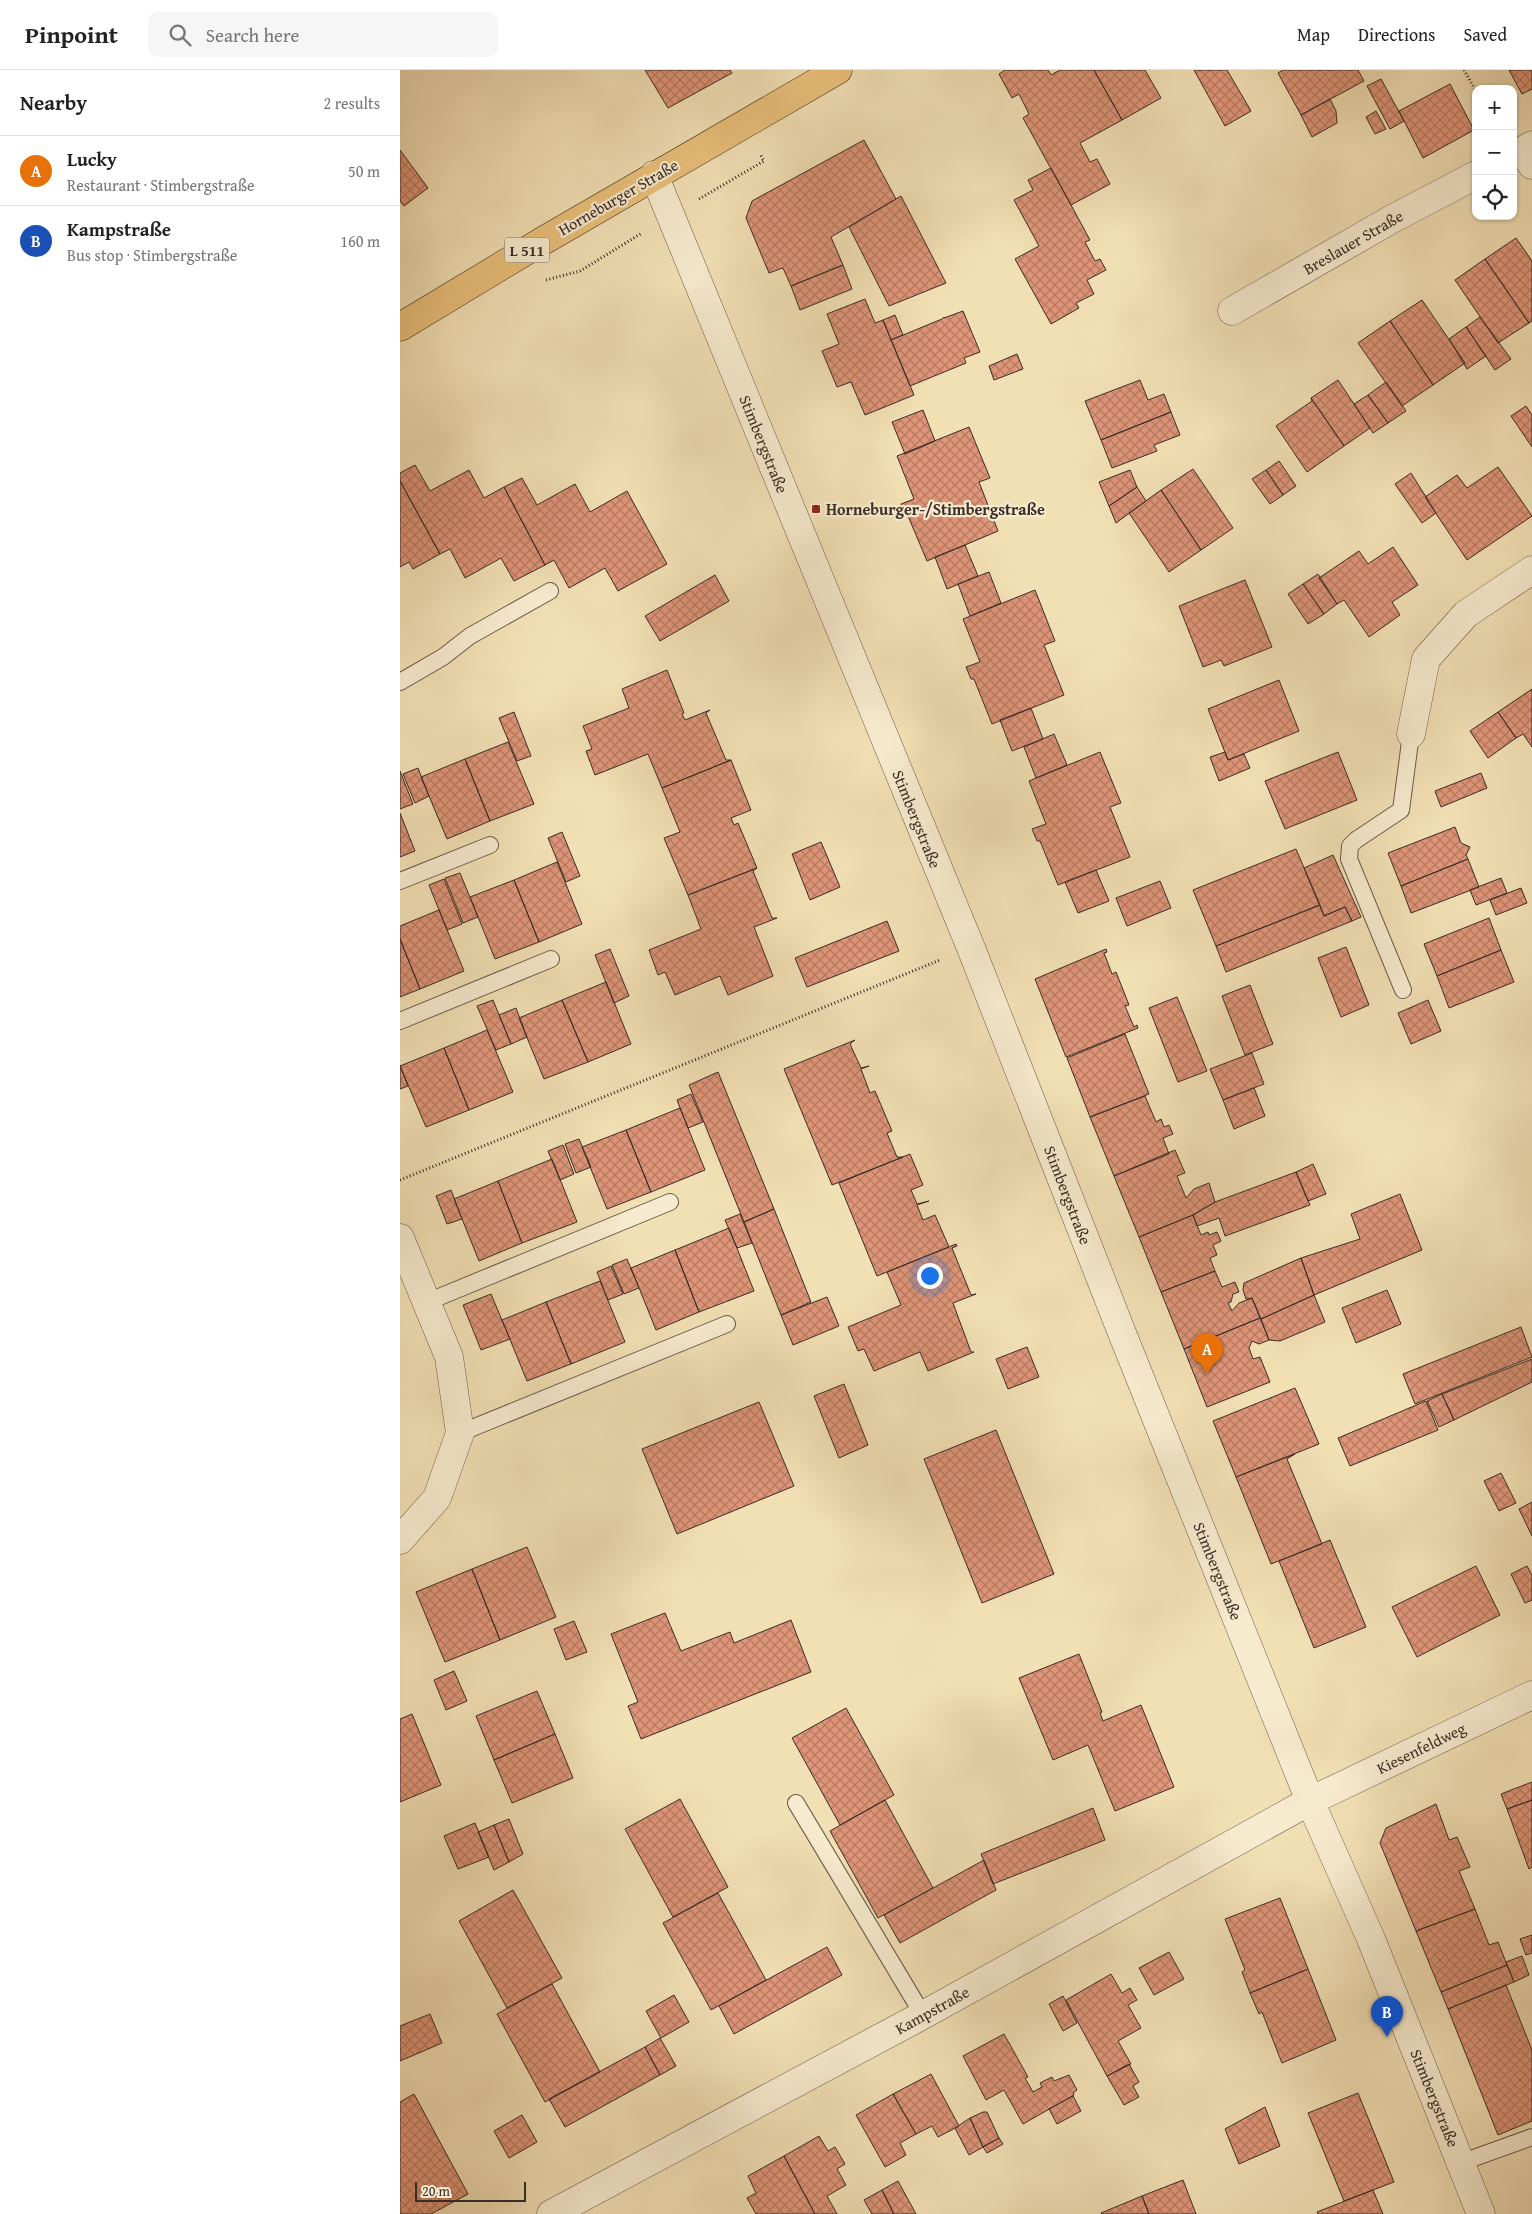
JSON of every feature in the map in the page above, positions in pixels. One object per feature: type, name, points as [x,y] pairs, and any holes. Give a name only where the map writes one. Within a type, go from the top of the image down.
[{"type":"main road","name":"Horneburger Straße","points":[[400,327],[654,175],[838,70]]},
{"type":"street","name":"Stimbergstraße","points":[[654,175],[971,948],[1310,1801],[1371,1939],[1481,2214]]},
{"type":"street","name":"Breslauer Straße","points":[[1232,311],[1392,219],[1472,177]]},
{"type":"street","points":[[1411,734],[1426,659],[1466,614],[1532,570]]},
{"type":"street","points":[[400,1238],[449,1357],[460,1433],[437,1498],[400,1540]]},
{"type":"street","name":"Kiesenfeldweg","points":[[1310,1801],[1532,1695]]},
{"type":"street","name":"Kampstraße","points":[[550,2214],[923,2015],[1310,1801]]},
{"type":"lane","points":[[400,682],[443,657],[470,636],[550,591]]},
{"type":"lane","points":[[1403,990],[1349,859],[1350,846],[1356,840],[1401,810],[1411,734]]},
{"type":"lane","points":[[400,881],[490,845]]},
{"type":"lane","points":[[400,1021],[551,959]]},
{"type":"lane","points":[[427,1302],[670,1202]]},
{"type":"lane","points":[[460,1433],[726,1324]]},
{"type":"lane","points":[[796,1803],[923,2015]]},
{"type":"lane","points":[[1460,2162],[1532,2137]]},
{"type":"path","points":[[1464,70],[1472,85]]},
{"type":"path","points":[[400,1180],[971,948]]},
{"type":"building","points":[[645,70],[730,70],[732,73],[668,108]]},
{"type":"building","points":[[1005,70],[1048,70],[1051,75],[1060,70],[1094,70],[1122,120],[1080,143],[1090,162],[1097,159],[1110,184],[1071,205],[1023,118],[1029,114],[1019,94],[1012,98],[999,74]]},
{"type":"building","points":[[1094,70],[1145,70],[1161,98],[1122,120]]},
{"type":"building","points":[[1194,70],[1227,70],[1251,111],[1225,126]]},
{"type":"building","points":[[1283,70],[1358,70],[1364,81],[1301,115],[1278,73]]},
{"type":"building","points":[[1509,70],[1532,70],[1532,89],[1522,94]]},
{"type":"building","points":[[1381,79],[1404,121],[1390,129],[1367,86]]},
{"type":"building","points":[[1450,84],[1472,126],[1472,131],[1423,158],[1399,111]]},
{"type":"building","points":[[1330,99],[1336,111],[1337,123],[1312,137],[1301,115]]},
{"type":"building","points":[[1376,111],[1386,129],[1375,134],[1366,117]]},
{"type":"building","points":[[864,140],[896,199],[831,237],[843,265],[791,286],[783,268],[769,273],[746,218],[752,201]]},
{"type":"building","points":[[400,150],[428,188],[404,206],[400,201]]},
{"type":"building","points":[[1051,168],[1090,240],[1085,242],[1095,261],[1100,259],[1106,270],[1087,280],[1094,294],[1076,303],[1079,308],[1051,324],[1015,259],[1039,246],[1014,200],[1033,190],[1028,180]]},
{"type":"building","points":[[901,196],[946,283],[889,306],[849,227]]},
{"type":"building","points":[[1516,238],[1532,261],[1532,321],[1529,323],[1485,259]]},
{"type":"building","points":[[1485,259],[1529,323],[1498,343],[1455,280]]},
{"type":"building","points":[[843,265],[852,289],[800,310],[791,286]]},
{"type":"building","points":[[865,299],[875,323],[883,320],[914,395],[865,415],[851,382],[837,387],[822,351],[839,344],[827,314]]},
{"type":"building","points":[[1422,300],[1465,363],[1433,385],[1390,321]]},
{"type":"building","points":[[963,311],[980,352],[964,358],[966,363],[910,386],[891,340],[944,317]]},
{"type":"building","points":[[895,315],[903,335],[891,340],[883,320]]},
{"type":"building","points":[[1480,317],[1511,359],[1495,370],[1466,327]]},
{"type":"building","points":[[1390,321],[1433,385],[1402,406],[1358,343]]},
{"type":"building","points":[[1466,327],[1486,356],[1467,369],[1449,339]]},
{"type":"building","points":[[1017,354],[1023,369],[994,380],[989,366]]},
{"type":"building","points":[[1140,380],[1148,400],[1164,394],[1171,412],[1101,440],[1085,401]]},
{"type":"building","points":[[1338,380],[1370,428],[1344,446],[1311,398]]},
{"type":"building","points":[[1386,382],[1406,411],[1388,423],[1368,395]]},
{"type":"building","points":[[1368,395],[1388,423],[1373,433],[1354,404]]},
{"type":"building","points":[[1311,398],[1344,446],[1307,472],[1276,426],[1312,401]]},
{"type":"building","points":[[1526,406],[1532,415],[1532,447],[1511,416]]},
{"type":"building","points":[[923,410],[935,441],[905,454],[892,422]]},
{"type":"building","points":[[1171,412],[1180,435],[1154,445],[1157,451],[1112,468],[1101,440]]},
{"type":"building","points":[[969,427],[990,478],[979,482],[998,531],[927,561],[901,504],[914,499],[897,456]]},
{"type":"building","points":[[1279,461],[1296,486],[1283,495],[1266,470]]},
{"type":"building","points":[[415,465],[430,491],[469,470],[484,498],[504,487],[545,565],[514,581],[501,558],[465,578],[450,549],[440,554],[400,481],[400,473]]},
{"type":"building","points":[[1498,467],[1532,516],[1467,560],[1425,497],[1457,475],[1467,488]]},
{"type":"building","points":[[1193,469],[1233,528],[1201,550],[1161,490]]},
{"type":"building","points":[[1130,470],[1137,487],[1109,506],[1099,482]]},
{"type":"building","points":[[1266,470],[1283,495],[1270,504],[1252,479]]},
{"type":"building","points":[[1411,473],[1436,513],[1422,523],[1395,484]]},
{"type":"building","points":[[522,478],[537,505],[575,484],[590,512],[627,491],[667,564],[618,591],[605,568],[569,588],[554,560],[545,565],[504,487]]},
{"type":"building","points":[[400,481],[440,554],[413,569],[409,562],[400,567]]},
{"type":"building","points":[[1137,487],[1146,501],[1116,523],[1109,506]]},
{"type":"building","points":[[1161,490],[1201,550],[1169,572],[1129,513]]},
{"type":"building","points":[[965,545],[978,576],[947,589],[935,557]]},
{"type":"building","points":[[1393,547],[1418,585],[1392,602],[1400,615],[1369,637],[1344,600],[1337,604],[1319,578],[1359,551],[1368,564]]},
{"type":"building","points":[[989,572],[1001,603],[970,616],[958,584]]},
{"type":"building","points":[[1318,574],[1337,604],[1324,614],[1303,584]]},
{"type":"building","points":[[715,575],[729,601],[660,641],[645,616]]},
{"type":"building","points":[[1245,580],[1272,647],[1224,666],[1221,660],[1203,667],[1179,606]]},
{"type":"building","points":[[1303,584],[1324,614],[1308,624],[1288,594]]},
{"type":"building","points":[[1035,590],[1055,641],[1044,645],[1064,695],[992,724],[974,679],[971,679],[966,667],[980,662],[963,619]]},
{"type":"building","points":[[667,670],[685,720],[710,710],[706,713],[726,760],[731,760],[662,788],[648,754],[595,775],[586,751],[592,749],[583,726],[629,708],[622,689]]},
{"type":"building","points":[[1279,680],[1299,731],[1228,760],[1208,709]]},
{"type":"building","points":[[1532,689],[1532,747],[1523,734],[1516,738],[1498,712]]},
{"type":"building","points":[[1031,708],[1043,739],[1012,751],[1000,720]]},
{"type":"building","points":[[514,712],[531,756],[517,761],[499,718]]},
{"type":"building","points":[[1498,712],[1516,738],[1488,758],[1470,731]]},
{"type":"building","points":[[1054,734],[1067,765],[1036,778],[1024,747]]},
{"type":"building","points":[[508,742],[534,804],[490,821],[465,759]]},
{"type":"building","points":[[1100,752],[1121,803],[1110,807],[1130,857],[1058,885],[1040,841],[1037,841],[1032,829],[1046,824],[1029,781]]},
{"type":"building","points":[[1225,752],[1228,760],[1244,754],[1250,768],[1219,781],[1210,757]]},
{"type":"building","points":[[1338,752],[1357,800],[1285,829],[1265,781]]},
{"type":"building","points":[[465,759],[490,821],[447,839],[421,777]]},
{"type":"building","points":[[731,760],[751,810],[731,818],[734,825],[738,823],[757,868],[688,895],[664,838],[680,832],[662,788]]},
{"type":"building","points":[[418,768],[429,796],[415,803],[403,774]]},
{"type":"building","points":[[400,771],[413,804],[400,809]]},
{"type":"building","points":[[1481,773],[1487,788],[1441,807],[1435,791]]},
{"type":"building","points":[[400,813],[415,851],[400,857]]},
{"type":"building","points":[[1455,827],[1461,843],[1470,847],[1466,855],[1468,859],[1401,886],[1388,853]]},
{"type":"building","points":[[562,832],[580,876],[566,882],[548,838]]},
{"type":"building","points":[[821,842],[840,887],[810,900],[792,854]]},
{"type":"building","points":[[1296,849],[1320,905],[1216,946],[1193,890]]},
{"type":"building","points":[[1333,855],[1361,917],[1352,921],[1345,907],[1324,916],[1304,868]]},
{"type":"building","points":[[1468,859],[1479,887],[1411,913],[1401,886]]},
{"type":"building","points":[[557,862],[582,924],[539,942],[514,880]]},
{"type":"building","points":[[757,868],[753,871],[772,918],[777,918],[754,927],[773,976],[728,995],[720,976],[675,995],[665,972],[658,975],[649,950],[701,929],[688,895]]},
{"type":"building","points":[[1096,870],[1109,901],[1078,913],[1065,882]]},
{"type":"building","points":[[460,873],[478,917],[463,923],[445,878]]},
{"type":"building","points":[[1501,878],[1507,893],[1476,905],[1470,890]]},
{"type":"building","points":[[444,879],[462,924],[447,930],[429,885]]},
{"type":"building","points":[[514,880],[539,942],[495,959],[470,897]]},
{"type":"building","points":[[1160,881],[1171,908],[1127,926],[1116,898]]},
{"type":"building","points":[[1521,888],[1527,903],[1496,915],[1490,900]]},
{"type":"building","points":[[1320,905],[1324,916],[1345,907],[1352,921],[1226,972],[1216,946]]},
{"type":"building","points":[[439,910],[464,971],[420,989],[400,939],[400,926]]},
{"type":"building","points":[[1489,918],[1501,950],[1437,976],[1424,944]]},
{"type":"building","points":[[887,921],[899,951],[807,987],[795,958]]},
{"type":"building","points":[[400,939],[420,989],[400,997]]},
{"type":"building","points":[[1346,947],[1369,1005],[1341,1017],[1318,958]]},
{"type":"building","points":[[610,949],[629,996],[614,1003],[595,955]]},
{"type":"building","points":[[1106,949],[1107,952],[1104,953],[1112,974],[1116,972],[1129,1005],[1125,1006],[1134,1027],[1137,1025],[1138,1028],[1066,1057],[1035,979]]},
{"type":"building","points":[[1501,950],[1514,982],[1449,1008],[1437,976]]},
{"type":"building","points":[[606,982],[631,1044],[588,1062],[562,1000]]},
{"type":"building","points":[[1250,985],[1273,1044],[1245,1055],[1222,996]]},
{"type":"building","points":[[1177,997],[1207,1071],[1178,1082],[1149,1008]]},
{"type":"building","points":[[493,1000],[511,1044],[496,1050],[477,1006]]},
{"type":"building","points":[[562,1000],[588,1062],[544,1079],[519,1018]]},
{"type":"building","points":[[1428,1000],[1441,1031],[1411,1044],[1398,1013]]},
{"type":"building","points":[[516,1008],[527,1037],[511,1044],[499,1015]]},
{"type":"building","points":[[487,1030],[513,1092],[469,1110],[444,1048]]},
{"type":"building","points":[[1125,1034],[1149,1094],[1090,1117],[1067,1058]]},
{"type":"building","points":[[855,1040],[850,1044],[861,1068],[869,1066],[861,1069],[870,1093],[875,1091],[892,1131],[887,1133],[897,1157],[903,1157],[832,1185],[784,1069]]},
{"type":"building","points":[[444,1048],[469,1110],[426,1127],[400,1066]]},
{"type":"building","points":[[1252,1053],[1264,1084],[1223,1100],[1210,1069]]},
{"type":"building","points":[[400,1065],[408,1086],[400,1089]]},
{"type":"building","points":[[718,1072],[774,1209],[744,1222],[689,1085]]},
{"type":"building","points":[[1254,1088],[1265,1116],[1234,1129],[1223,1100]]},
{"type":"building","points":[[691,1094],[703,1122],[688,1128],[677,1100]]},
{"type":"building","points":[[1145,1096],[1156,1122],[1161,1119],[1164,1127],[1169,1125],[1173,1134],[1163,1138],[1169,1154],[1114,1176],[1090,1117]]},
{"type":"building","points":[[680,1108],[705,1170],[651,1192],[626,1130]]},
{"type":"building","points":[[626,1130],[651,1192],[607,1209],[582,1147]]},
{"type":"building","points":[[579,1139],[591,1167],[576,1173],[565,1144]]},
{"type":"building","points":[[563,1145],[574,1174],[560,1180],[548,1151]]},
{"type":"building","points":[[1175,1150],[1185,1173],[1177,1176],[1186,1198],[1194,1189],[1209,1183],[1215,1202],[1193,1215],[1139,1237],[1114,1176]]},
{"type":"building","points":[[910,1154],[923,1185],[911,1190],[917,1204],[929,1201],[917,1205],[923,1220],[935,1215],[949,1247],[877,1276],[839,1183]]},
{"type":"building","points":[[552,1159],[577,1222],[522,1243],[498,1181]]},
{"type":"building","points":[[1313,1164],[1326,1194],[1308,1201],[1296,1172]]},
{"type":"building","points":[[1296,1172],[1310,1205],[1225,1236],[1219,1218],[1197,1226],[1193,1215],[1215,1202]]},
{"type":"building","points":[[498,1181],[522,1243],[479,1261],[454,1199]]},
{"type":"building","points":[[451,1190],[462,1219],[447,1224],[436,1196]]},
{"type":"building","points":[[1400,1194],[1422,1250],[1314,1295],[1301,1258],[1360,1239],[1351,1214]]},
{"type":"building","points":[[774,1209],[811,1302],[781,1315],[744,1222]]},
{"type":"building","points":[[740,1214],[752,1243],[737,1248],[725,1220]]},
{"type":"building","points":[[1193,1215],[1201,1235],[1208,1232],[1209,1235],[1217,1232],[1221,1241],[1213,1245],[1217,1255],[1210,1258],[1215,1271],[1161,1292],[1139,1237]]},
{"type":"building","points":[[729,1228],[754,1291],[699,1312],[675,1250]]},
{"type":"building","points":[[956,1244],[957,1246],[952,1248],[971,1295],[976,1294],[953,1303],[971,1352],[974,1352],[928,1371],[920,1352],[874,1371],[864,1349],[858,1351],[848,1327],[901,1305],[887,1272]]},
{"type":"building","points":[[675,1250],[699,1312],[656,1330],[631,1268]]},
{"type":"building","points":[[1301,1258],[1314,1295],[1261,1319],[1252,1298],[1246,1299],[1243,1290],[1244,1283]]},
{"type":"building","points":[[627,1259],[639,1288],[624,1294],[612,1265]]},
{"type":"building","points":[[611,1266],[623,1294],[608,1300],[597,1272]]},
{"type":"building","points":[[1215,1271],[1222,1287],[1235,1282],[1239,1292],[1233,1294],[1231,1302],[1228,1303],[1232,1311],[1239,1303],[1252,1298],[1260,1318],[1184,1349],[1161,1292]]},
{"type":"building","points":[[600,1281],[625,1342],[571,1364],[546,1302]]},
{"type":"building","points":[[1387,1290],[1401,1324],[1356,1343],[1342,1308]]},
{"type":"building","points":[[491,1294],[510,1339],[481,1350],[463,1305]]},
{"type":"building","points":[[1314,1295],[1325,1322],[1280,1341],[1269,1340],[1261,1319]]},
{"type":"building","points":[[827,1297],[839,1326],[793,1345],[781,1315]]},
{"type":"building","points":[[546,1302],[571,1364],[527,1381],[502,1320]]},
{"type":"building","points":[[1260,1318],[1269,1340],[1259,1344],[1252,1341],[1249,1348],[1253,1359],[1260,1357],[1270,1382],[1207,1407],[1184,1349]]},
{"type":"building","points":[[1521,1327],[1532,1357],[1415,1404],[1403,1374]]},
{"type":"building","points":[[1027,1347],[1039,1377],[1008,1389],[996,1359]]},
{"type":"building","points":[[1532,1359],[1532,1382],[1454,1420],[1442,1394]]},
{"type":"building","points":[[844,1384],[868,1445],[839,1458],[814,1396]]},
{"type":"building","points":[[1295,1388],[1319,1444],[1236,1477],[1213,1421]]},
{"type":"building","points":[[1442,1394],[1454,1420],[1439,1427],[1427,1401]]},
{"type":"building","points":[[1426,1401],[1438,1430],[1350,1466],[1338,1438]]},
{"type":"building","points":[[759,1402],[794,1486],[677,1534],[642,1449]]},
{"type":"building","points":[[996,1430],[1054,1574],[982,1603],[924,1459]]},
{"type":"building","points":[[1295,1454],[1287,1459],[1322,1544],[1271,1564],[1236,1477]]},
{"type":"building","points":[[1501,1473],[1516,1503],[1499,1511],[1484,1481]]},
{"type":"building","points":[[1532,1502],[1532,1536],[1519,1509]]},
{"type":"building","points":[[1330,1540],[1366,1627],[1314,1648],[1279,1561]]},
{"type":"building","points":[[527,1547],[556,1617],[500,1640],[472,1569]]},
{"type":"building","points":[[1476,1566],[1500,1615],[1417,1657],[1392,1607]]},
{"type":"building","points":[[1527,1566],[1532,1575],[1532,1600],[1525,1603],[1511,1574]]},
{"type":"building","points":[[472,1569],[500,1640],[445,1662],[416,1592]]},
{"type":"building","points":[[665,1613],[681,1651],[730,1632],[734,1643],[791,1620],[811,1672],[641,1739],[628,1706],[638,1702],[611,1634]]},
{"type":"building","points":[[574,1621],[587,1652],[566,1660],[554,1629]]},
{"type":"building","points":[[1079,1654],[1102,1712],[1100,1713],[1103,1721],[1141,1705],[1174,1787],[1115,1811],[1088,1745],[1053,1760],[1019,1678]]},
{"type":"building","points":[[454,1671],[467,1701],[446,1710],[434,1680]]},
{"type":"building","points":[[537,1691],[555,1734],[494,1760],[476,1716]]},
{"type":"building","points":[[846,1708],[894,1795],[840,1825],[792,1738]]},
{"type":"building","points":[[412,1714],[441,1785],[400,1802],[400,1719]]},
{"type":"building","points":[[555,1734],[573,1778],[512,1803],[494,1760]]},
{"type":"building","points":[[1532,1782],[1532,1800],[1507,1809],[1501,1794]]},
{"type":"building","points":[[680,1799],[728,1887],[673,1917],[625,1829]]},
{"type":"building","points":[[885,1800],[933,1888],[878,1918],[830,1831]]},
{"type":"building","points":[[1532,1800],[1532,1867],[1529,1869],[1507,1809]]},
{"type":"building","points":[[1436,1804],[1449,1840],[1457,1837],[1470,1867],[1459,1871],[1475,1909],[1416,1931],[1380,1843],[1386,1828]]},
{"type":"building","points":[[1093,1808],[1105,1840],[993,1884],[981,1854]]},
{"type":"building","points":[[509,1819],[523,1854],[509,1862],[494,1825]]},
{"type":"building","points":[[475,1823],[489,1857],[458,1869],[444,1836]]},
{"type":"building","points":[[494,1825],[509,1862],[494,1870],[478,1832]]},
{"type":"building","points":[[984,1860],[996,1890],[900,1943],[884,1915]]},
{"type":"building","points":[[513,1890],[562,1978],[507,2008],[459,1921]]},
{"type":"building","points":[[718,1893],[766,1980],[711,2010],[663,1923]]},
{"type":"building","points":[[1280,1898],[1308,1969],[1250,1993],[1242,1972],[1245,1970],[1225,1919]]},
{"type":"building","points":[[1475,1909],[1489,1945],[1498,1942],[1507,1965],[1441,1992],[1416,1931]]},
{"type":"building","points":[[1532,1935],[1532,1953],[1526,1955],[1520,1939]]},
{"type":"building","points":[[827,1947],[842,1975],[734,2034],[719,2006]]},
{"type":"building","points":[[1169,1952],[1184,1979],[1154,1995],[1139,1968]]},
{"type":"building","points":[[1522,1956],[1529,1975],[1514,1982],[1506,1962]]},
{"type":"building","points":[[1507,1965],[1514,1982],[1448,2009],[1441,1992]]},
{"type":"building","points":[[1308,1969],[1336,2040],[1282,2063],[1262,2012],[1259,2014],[1250,1993]]},
{"type":"building","points":[[1111,1974],[1122,1993],[1130,1988],[1137,2000],[1128,2005],[1141,2028],[1118,2041],[1131,2064],[1107,2076],[1066,2000]]},
{"type":"building","points":[[552,1984],[600,2072],[545,2102],[497,2014]]},
{"type":"building","points":[[1506,1985],[1532,2050],[1532,2121],[1498,2135],[1448,2009]]},
{"type":"building","points":[[674,1995],[689,2022],[661,2038],[646,2011]]},
{"type":"building","points":[[1063,1996],[1077,2023],[1063,2031],[1049,2004]]},
{"type":"building","points":[[430,2014],[442,2043],[400,2061],[400,2026]]},
{"type":"building","points":[[1004,2034],[1028,2077],[1025,2078],[1033,2092],[1042,2087],[1040,2083],[1052,2077],[1054,2081],[1069,2075],[1077,2090],[1073,2093],[1074,2095],[1023,2124],[1004,2090],[986,2100],[963,2056]]},
{"type":"building","points":[[660,2038],[676,2066],[660,2075],[645,2047]]},
{"type":"building","points":[[645,2047],[660,2075],[565,2127],[549,2099]]},
{"type":"building","points":[[1129,2064],[1139,2082],[1133,2086],[1139,2097],[1124,2105],[1107,2076]]},
{"type":"building","points":[[931,2074],[959,2126],[938,2137],[932,2126],[916,2134],[893,2094]]},
{"type":"building","points":[[1358,2093],[1394,2182],[1344,2201],[1308,2113]]},
{"type":"building","points":[[414,2094],[468,2194],[431,2214],[400,2214],[400,2102]]},
{"type":"building","points":[[893,2094],[916,2134],[900,2143],[906,2155],[885,2167],[856,2115]]},
{"type":"building","points":[[1073,2096],[1081,2111],[1057,2124],[1049,2109]]},
{"type":"building","points":[[1265,2107],[1280,2146],[1239,2164],[1225,2129]]},
{"type":"building","points":[[987,2112],[999,2138],[983,2147],[970,2118]]},
{"type":"building","points":[[522,2115],[537,2142],[509,2158],[494,2131]]},
{"type":"building","points":[[970,2118],[983,2147],[969,2155],[955,2128]]},
{"type":"building","points":[[819,2136],[828,2151],[835,2147],[845,2164],[837,2169],[846,2185],[827,2196],[837,2214],[815,2214],[784,2156]]},
{"type":"building","points":[[999,2138],[1003,2144],[987,2153],[983,2147]]},
{"type":"building","points":[[784,2156],[815,2214],[756,2214],[747,2198],[756,2193],[748,2176]]},
{"type":"building","points":[[1183,2180],[1196,2214],[1149,2214],[1142,2196]]},
{"type":"building","points":[[898,2181],[916,2214],[894,2214],[882,2190]]},
{"type":"building","points":[[882,2190],[894,2214],[872,2214],[864,2200]]},
{"type":"building","points":[[1373,2190],[1383,2214],[1318,2214],[1317,2212]]},
{"type":"building","points":[[1142,2196],[1149,2214],[1101,2213]]},
{"type":"place","name":"Horneburger-/Stimbergstraße","points":[[816,509]]},
{"type":"place","name":"Lucky","points":[[1207,1374]]},
{"type":"place","name":"Kampstraße","points":[[1387,2037]]}]
